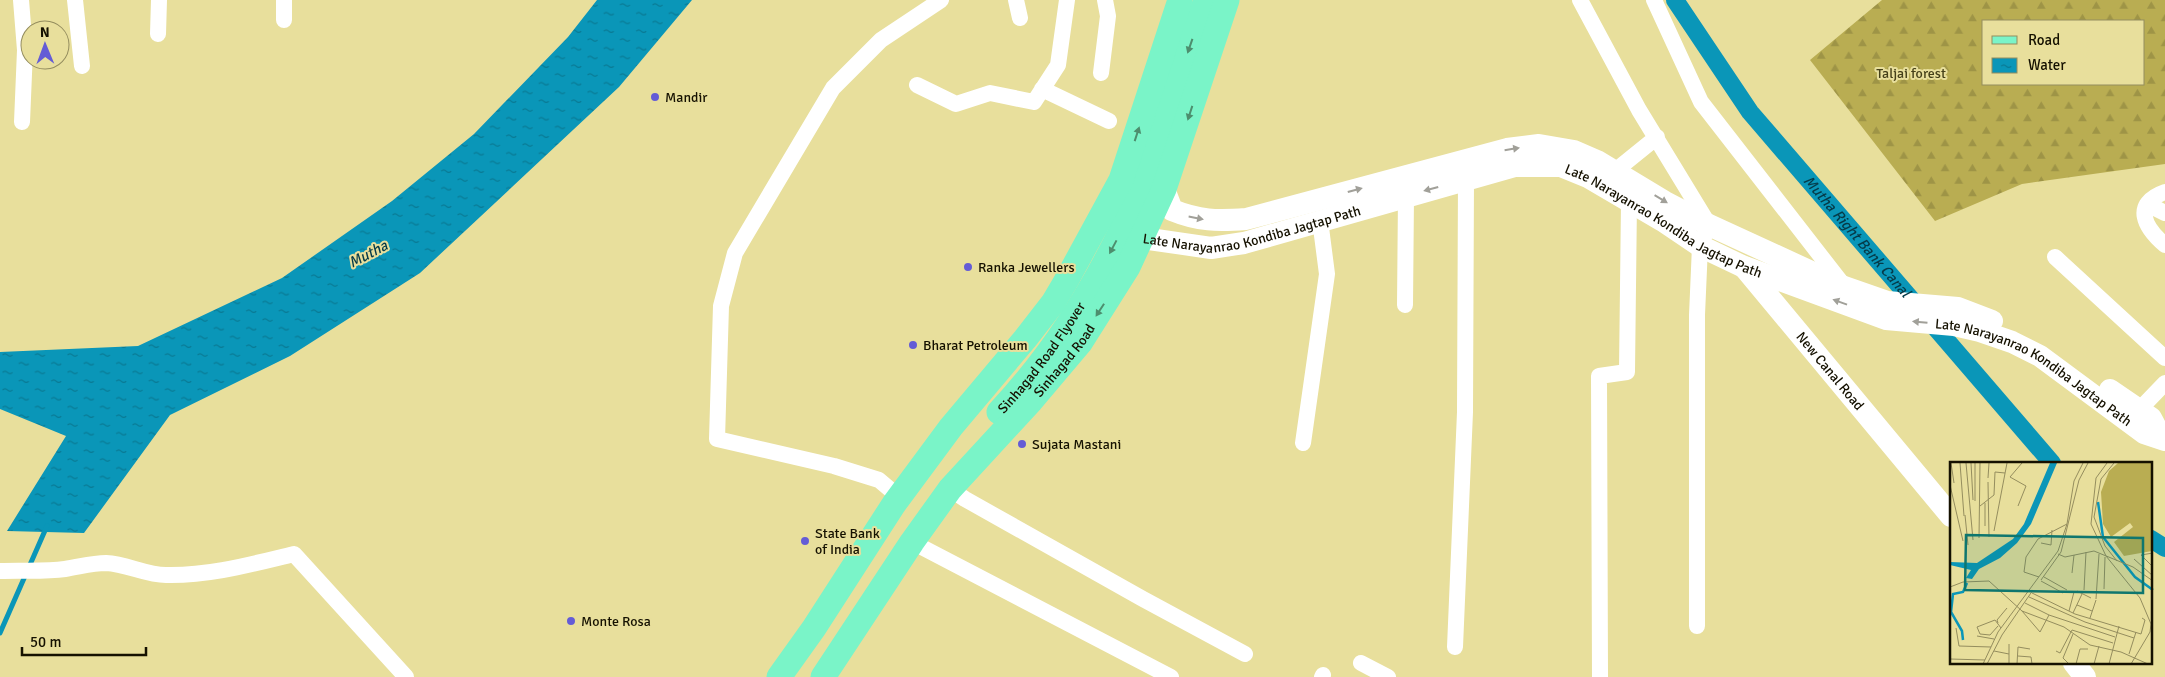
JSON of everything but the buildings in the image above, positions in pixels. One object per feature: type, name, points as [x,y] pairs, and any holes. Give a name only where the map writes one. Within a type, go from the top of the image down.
[{"type":"main road","points":[[779,677],[814,628],[899,497],[951,427],[1053,303],[1121,180],[1180,0]]},
{"type":"main road","name":"Sinhagad Road Flyover","points":[[806,677],[937,482],[962,451],[1007,404],[1054,343],[1090,288],[1116,242],[1142,180],[1206,0]]},
{"type":"main road","name":"Sinhagad Road","points":[[823,677],[912,542],[950,489],[1031,401],[1080,342],[1128,267],[1164,189],[1227,0]]},
{"type":"main road","name":"Sinhagad Road Flyover","points":[[790,677],[907,504],[1021,366],[1038,340],[1053,303]]},
{"type":"street","points":[[21,0],[25,50],[22,122]]},
{"type":"street","points":[[75,0],[82,66]]},
{"type":"street","points":[[158,34],[159,0]]},
{"type":"street","points":[[284,0],[284,20]]},
{"type":"street","points":[[899,497],[879,480],[834,466],[717,439],[721,306],[735,253],[833,88],[881,40],[941,0]]},
{"type":"street","points":[[1016,0],[1020,18]]},
{"type":"street","points":[[917,85],[956,104],[990,93],[1034,102],[1058,65],[1068,0]]},
{"type":"street","points":[[1101,73],[1108,16],[1105,0]]},
{"type":"street","points":[[1580,0],[1639,110],[1709,225],[1700,246],[1697,315],[1697,626]]},
{"type":"street","points":[[1654,0],[1701,102],[1844,286]]},
{"type":"street","points":[[1042,89],[1109,121]]},
{"type":"street","points":[[1615,171],[1657,137]]},
{"type":"street","name":"Late Narayanrao Kondiba Jagtap Path","points":[[1121,180],[1128,219],[1142,238],[1211,248],[1244,243],[1320,220],[1507,149],[1539,146],[1574,151],[1597,161],[1665,202],[1709,225],[1844,286],[1886,311]]},
{"type":"street","name":"Late Narayanrao Kondiba Jagtap Path","points":[[1164,189],[1172,210],[1190,218],[1214,222],[1246,219],[1404,187],[1466,179],[1515,166],[1561,166],[1588,177],[1663,221],[1700,246],[1742,266],[1886,311],[1956,316],[2036,340],[2066,358],[2151,418],[2163,438]]},
{"type":"street","points":[[1455,647],[1465,412],[1466,179]]},
{"type":"street","points":[[1404,187],[1404,305]]},
{"type":"street","points":[[2165,192],[2153,196],[2147,204],[2144,214],[2149,229],[2165,245]]},
{"type":"street","points":[[1600,677],[1599,376],[1627,372],[1628,201]]},
{"type":"street","points":[[2147,204],[2165,213]]},
{"type":"street","points":[[1303,443],[1327,274],[1320,220]]},
{"type":"street","name":"New Canal Road","points":[[1709,225],[1950,515]]},
{"type":"street","points":[[2055,257],[2165,358]]},
{"type":"street","name":"Late Narayanrao Kondiba Jagtap Path","points":[[1956,316],[1980,331],[2012,342],[2040,356],[2144,433],[2163,438]]},
{"type":"street","points":[[2139,410],[2165,383]]},
{"type":"street","points":[[950,489],[1134,594],[1244,654]]},
{"type":"street","points":[[912,542],[1171,677]]},
{"type":"street","points":[[0,571],[64,569],[108,563],[165,576],[222,572],[294,554],[406,677]]},
{"type":"street","points":[[1361,663],[1388,677]]},
{"type":"street","points":[[2075,664],[2085,677]]},
{"type":"green space","name":"Taljai forest","points":[[1882,0],[2165,0],[2165,164],[2022,184],[1935,221],[1810,60]]},
{"type":"water","name":"Mutha","points":[[597,0],[692,0],[619,87],[420,273],[290,356],[170,415],[84,533],[7,531],[66,436],[0,409],[0,352],[138,346],[282,278],[392,201],[474,134],[568,37]]},
{"type":"waterway","name":"Mutha Right Bank Canal","points":[[1675,0],[1750,112],[2051,462]]},
{"type":"waterway","points":[[0,633],[47,526]]},
{"type":"waterway","name":"Mutha Right Bank Canal","points":[[2152,540],[2165,548]]},
{"type":"place","name":"Mandir","points":[[655,97]]},
{"type":"place","name":"Ranka Jewellers","points":[[968,267]]},
{"type":"place","name":"Bharat Petroleum","points":[[913,345]]},
{"type":"place","name":"Sujata Mastani","points":[[1022,444]]},
{"type":"place","name":"State Bank of India","points":[[805,541]]},
{"type":"place","name":"Monte Rosa","points":[[571,621]]}]
